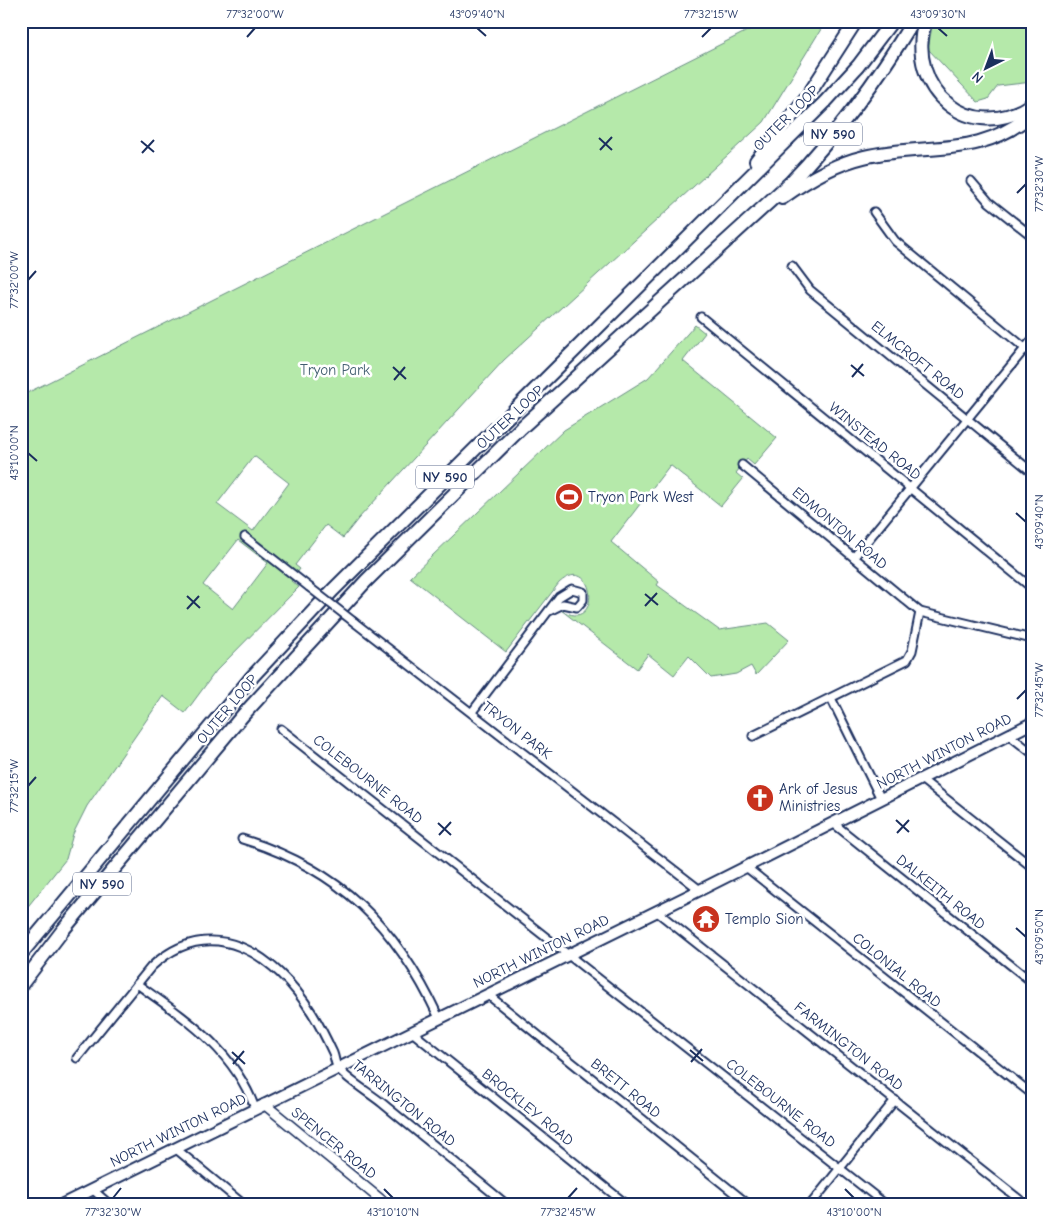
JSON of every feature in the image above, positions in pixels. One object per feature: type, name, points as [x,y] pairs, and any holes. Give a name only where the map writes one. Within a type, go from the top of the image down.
[{"type":"highway","points":[[713,214],[801,105],[856,21]]},
{"type":"highway","name":"OUTER LOOP","points":[[21,954],[242,688],[328,594],[834,94],[892,21]]},
{"type":"highway","name":"OUTER LOOP","points":[[21,985],[60,934],[243,715],[337,612],[512,436],[737,233],[785,187],[834,133],[868,90],[914,21]]},
{"type":"highway","points":[[925,21],[920,44],[922,65],[931,86],[948,104],[970,115],[991,118],[1012,115],[1032,104]]},
{"type":"highway","points":[[737,233],[803,184],[841,164],[883,153],[950,149],[972,145],[1005,132],[1032,114]]},
{"type":"main road","name":"NORTH WINTON ROAD","points":[[62,1204],[700,890],[1032,723]]},
{"type":"street","points":[[971,181],[989,202],[1032,236]]},
{"type":"street","points":[[874,212],[895,242],[1032,354]]},
{"type":"street","name":"ELMCROFT ROAD","points":[[792,266],[810,290],[1032,472]]},
{"type":"street","name":"WINSTEAD ROAD","points":[[701,317],[1032,588]]},
{"type":"street","points":[[854,557],[1032,340]]},
{"type":"street","name":"EDMONTON ROAD","points":[[742,465],[920,612]]},
{"type":"street","name":"TRYON PARK","points":[[245,537],[700,890]]},
{"type":"street","points":[[472,712],[549,612],[566,591],[572,589],[582,592],[583,600],[577,607],[563,604],[549,612]]},
{"type":"street","points":[[752,736],[831,698],[909,657],[920,612],[1032,640]]},
{"type":"street","points":[[831,698],[881,799]]},
{"type":"street","name":"COLEBOURNE ROAD","points":[[281,729],[570,954],[885,1204]]},
{"type":"street","points":[[1009,735],[1032,753]]},
{"type":"street","points":[[921,779],[1032,867]]},
{"type":"street","name":"DALKEITH ROAD","points":[[833,823],[1032,982]]},
{"type":"street","points":[[242,839],[277,850],[301,862],[364,908],[399,947],[416,973],[439,1018]]},
{"type":"street","name":"COLONIAL ROAD","points":[[746,867],[1032,1094]]},
{"type":"street","name":"FARMINGTON ROAD","points":[[656,911],[1025,1204]]},
{"type":"street","name":"TARRINGTON ROAD","points":[[77,1058],[137,984],[161,958],[184,945],[211,939],[238,945],[269,965],[298,994],[322,1032],[338,1068],[506,1204]]},
{"type":"street","points":[[137,984],[217,1047],[259,1106]]},
{"type":"street","name":"BRETT ROAD","points":[[488,994],[748,1204]]},
{"type":"street","name":"BROCKLEY ROAD","points":[[412,1032],[626,1204]]},
{"type":"street","points":[[811,1204],[895,1100]]},
{"type":"street","name":"SPENCER ROAD","points":[[259,1106],[386,1204]]},
{"type":"street","points":[[176,1148],[243,1204]]},
{"type":"street","points":[[92,1189],[109,1204]]},
{"type":"green space","name":"Tryon Park","points":[[767,21],[826,21],[764,122],[504,360],[358,519],[343,538],[326,525],[295,565],[300,569],[291,581],[299,587],[216,671],[185,713],[163,696],[87,806],[73,834],[66,859],[21,915],[21,396]],"holes":[[[254,456],[289,483],[253,531],[217,504]],[[238,540],[268,563],[233,609],[203,585]]]},
{"type":"green space","points":[[933,21],[1032,21],[1032,82],[998,86],[988,99],[978,102],[928,49]]},
{"type":"green space","name":"Tryon Park West","points":[[695,325],[705,333],[683,361],[777,438],[754,465],[747,459],[736,473],[743,479],[721,506],[670,465],[611,542],[659,582],[657,585],[719,630],[768,623],[789,640],[756,675],[751,666],[736,674],[711,678],[689,656],[674,675],[648,654],[637,669],[561,610],[574,615],[584,612],[589,604],[590,594],[587,584],[581,577],[571,576],[559,583],[506,652],[410,577],[564,430],[648,378]]},
{"type":"place","name":"Tryon Park West","points":[[569,497]]},
{"type":"place","name":"Ark of Jesus Ministries","points":[[760,798]]},
{"type":"place","name":"Templo Sion","points":[[706,919]]}]
